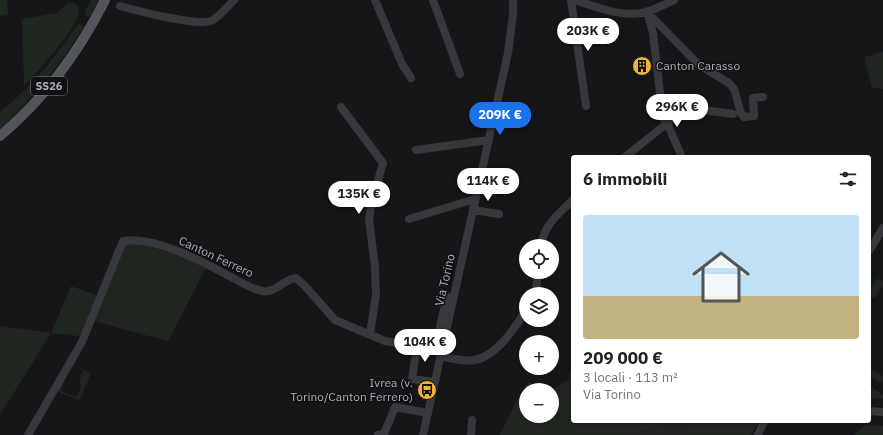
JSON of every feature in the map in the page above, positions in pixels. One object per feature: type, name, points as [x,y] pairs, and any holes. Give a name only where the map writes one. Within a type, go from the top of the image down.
[{"type":"main road","name":"SS26","points":[[0,136],[42,95],[74,54],[92,26],[105,0]]},
{"type":"street","points":[[120,6],[139,12],[198,22],[212,20],[234,0]]},
{"type":"street","points":[[375,0],[402,64],[411,78]]},
{"type":"street","points":[[433,0],[460,74]]},
{"type":"street","name":"Via Torino","points":[[423,435],[510,41],[513,15],[512,0]]},
{"type":"street","points":[[571,0],[586,106]]},
{"type":"street","points":[[575,0],[616,12],[635,14],[647,12],[674,0]]},
{"type":"street","points":[[647,12],[699,65],[729,83],[734,89],[741,113],[744,117],[754,116],[753,98],[763,98]]},
{"type":"street","points":[[647,12],[653,33],[663,118],[667,123],[681,155]]},
{"type":"street","points":[[341,107],[383,163],[372,201],[369,219],[375,267],[376,295],[370,334]]},
{"type":"street","points":[[627,155],[685,109],[688,108],[733,114]]},
{"type":"street","points":[[416,150],[489,140]]},
{"type":"street","points":[[409,219],[476,199]]},
{"type":"street","points":[[542,239],[548,226],[571,202]]},
{"type":"street","points":[[473,210],[499,214]]},
{"type":"street","points":[[871,248],[883,228]]},
{"type":"street","name":"Canton Ferrero","points":[[28,435],[82,342],[123,241],[134,241],[169,248],[206,263],[262,291],[269,292],[291,278],[296,278],[335,320],[384,341],[402,344],[418,341],[433,342],[438,335],[447,297],[453,298]]},
{"type":"street","points":[[440,356],[474,360],[485,356],[507,338],[519,320]]},
{"type":"street","points":[[418,341],[412,379],[435,382]]},
{"type":"street","points":[[378,435],[384,434],[395,407],[428,413]]},
{"type":"street","points":[[871,411],[883,412]]},
{"type":"street","points":[[471,435],[472,420]]},
{"type":"street","points":[[758,435],[763,423]]},
{"type":"shaded area","points":[[0,0],[7,0],[8,15],[0,16]]},
{"type":"shaded area","points":[[91,0],[99,0],[89,18],[85,15],[85,11]]},
{"type":"shaded area","points":[[69,2],[74,3],[79,7],[79,14],[74,24],[58,48],[24,86],[22,19],[57,13]]},
{"type":"shaded area","points":[[79,23],[84,27],[56,68],[24,106],[0,129],[0,112],[33,82]]},
{"type":"shaded area","points":[[883,52],[883,89],[872,88],[864,57]]},
{"type":"shaded area","points":[[128,242],[163,248],[207,266],[168,341],[95,321],[125,244]]},
{"type":"shaded area","points":[[877,278],[883,282],[883,285],[875,298],[871,296],[871,287]]},
{"type":"shaded area","points":[[71,286],[98,296],[81,338],[79,336],[51,333]]},
{"type":"shaded area","points":[[0,326],[51,333],[0,415]]},
{"type":"shaded area","points":[[76,367],[91,373],[80,400],[56,391],[63,380],[65,380],[61,391],[77,397],[81,386],[79,380],[83,371]]},
{"type":"shaded area","points":[[871,369],[883,376],[882,383],[872,377],[871,379]]},
{"type":"shaded area","points":[[571,372],[571,423],[758,423],[751,435],[500,435],[519,396],[519,423],[559,423],[559,385],[569,379]]},
{"type":"shaded area","points":[[871,386],[883,395],[883,399],[871,398]]},
{"type":"shaded area","points":[[571,393],[571,423],[661,423],[661,429],[623,433],[621,435],[500,435],[519,396],[519,423],[559,423],[559,396],[561,399],[566,401],[569,399],[568,394]]},
{"type":"shaded area","points":[[691,423],[758,423],[751,435],[691,435]]},
{"type":"shaded area","points":[[866,425],[883,426],[883,435],[853,435]]},
{"type":"place","name":"Canton Carasso","points":[[642,66]]},
{"type":"place","name":"Ivrea (v. Torino/Canton Ferrero)","points":[[427,390]]}]
